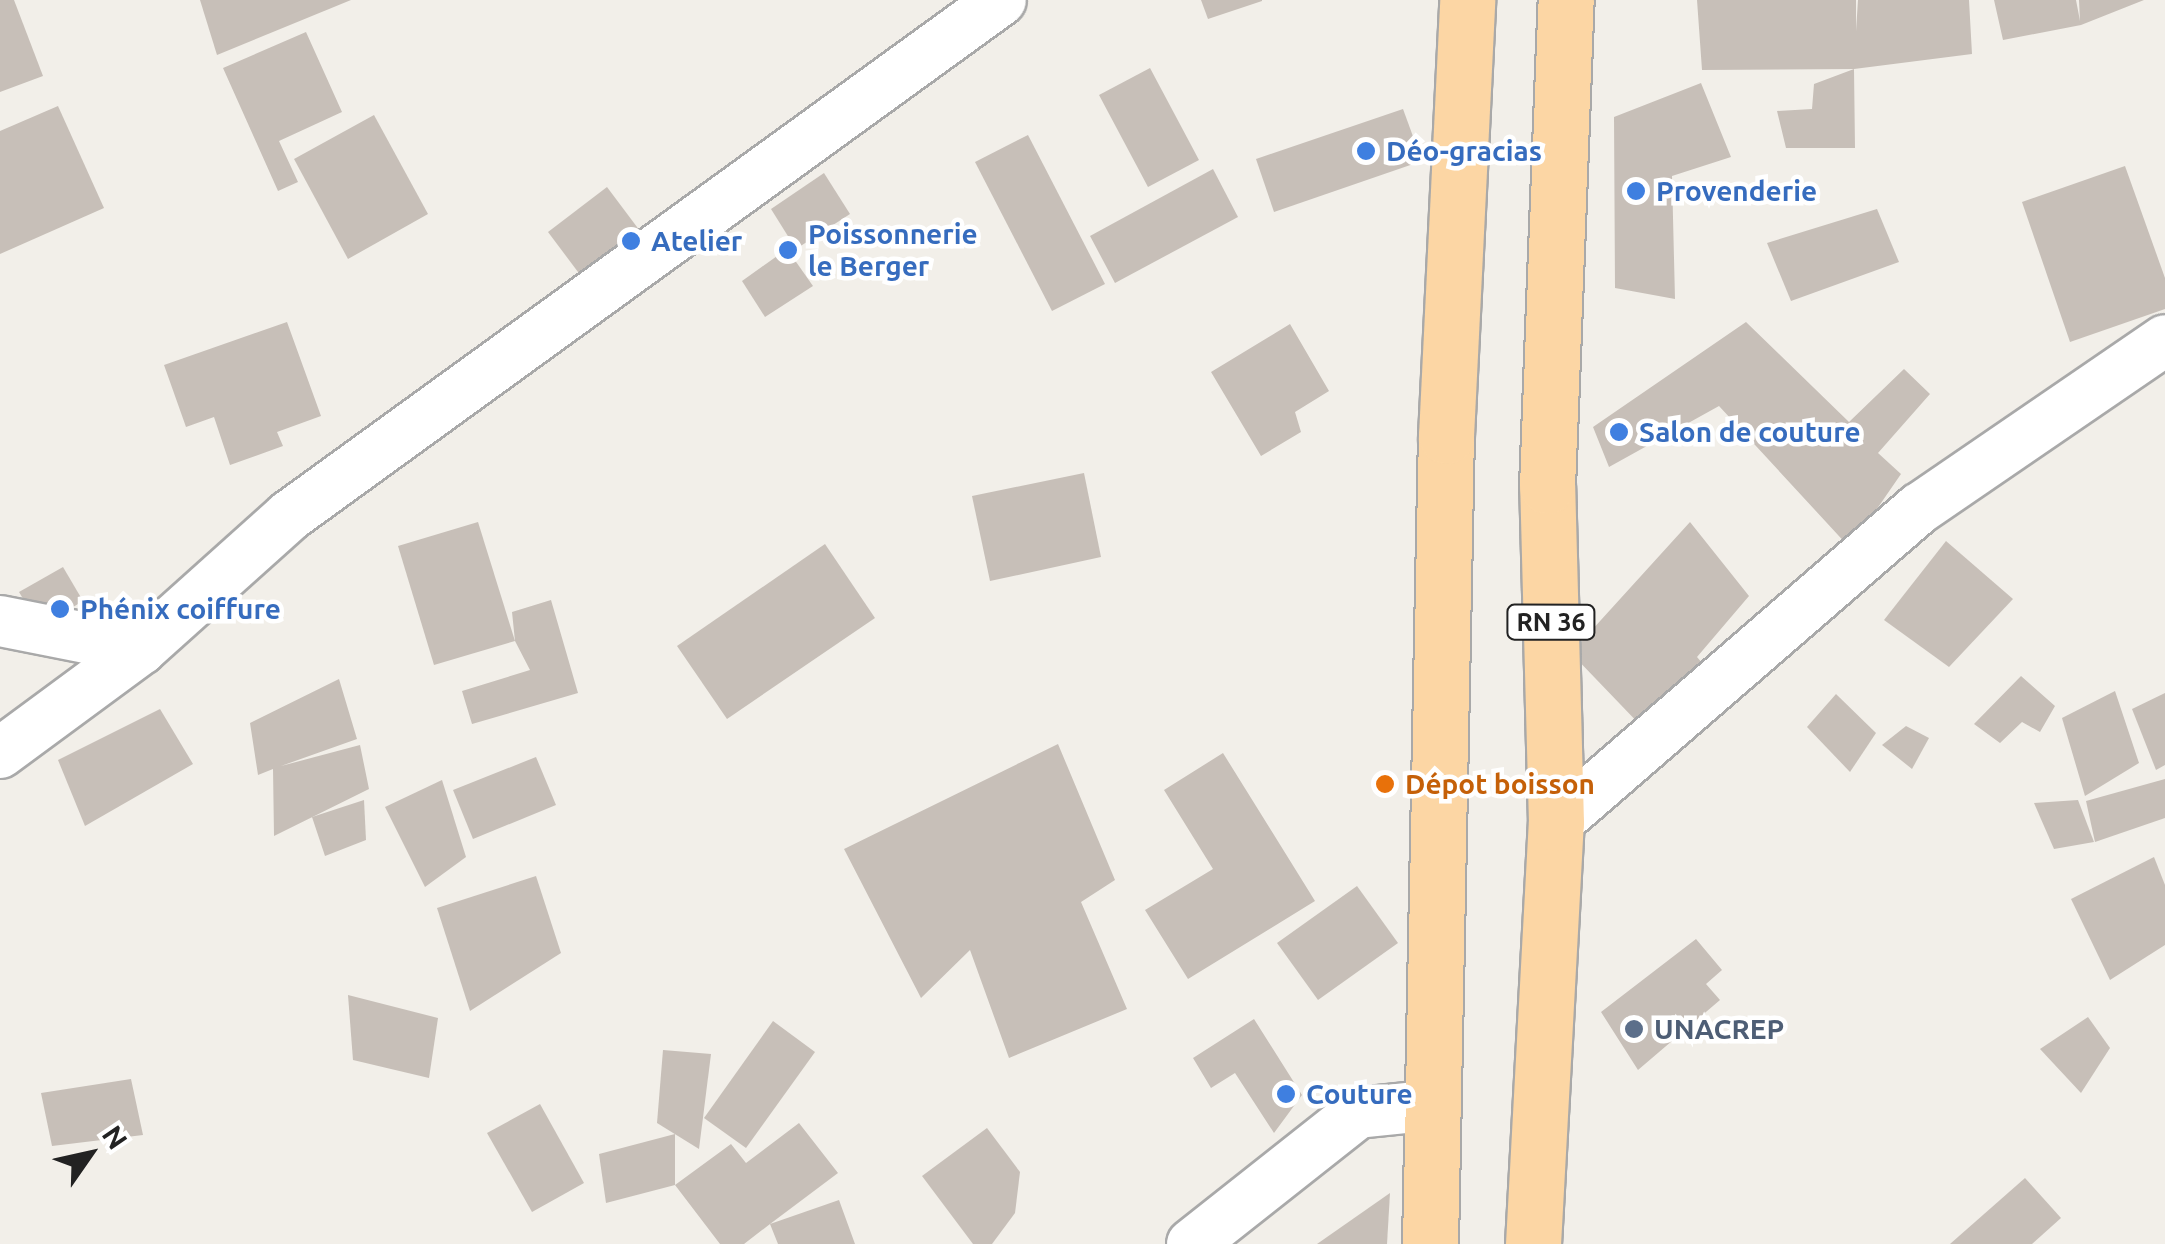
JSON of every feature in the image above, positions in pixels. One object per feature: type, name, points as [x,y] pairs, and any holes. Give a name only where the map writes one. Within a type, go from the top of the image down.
[{"type":"main road","points":[[1430,1244],[1446,436],[1467,0]]},
{"type":"main road","name":"RN 36","points":[[1532,1244],[1556,823],[1547,486],[1566,0]]},
{"type":"street","points":[[0,753],[141,650],[289,516],[976,8]]},
{"type":"street","points":[[1556,823],[1920,508],[2165,340]]},
{"type":"street","points":[[0,621],[141,650]]},
{"type":"street","points":[[1192,1244],[1358,1113],[1434,1105]]},
{"type":"building","points":[[0,0],[14,0],[43,76],[0,92]]},
{"type":"building","points":[[200,0],[351,0],[217,55]]},
{"type":"building","points":[[1201,0],[1262,0],[1262,1],[1208,19]]},
{"type":"building","points":[[1697,0],[1856,0],[1856,31],[1858,0],[1969,0],[1972,54],[1854,69],[1702,70]]},
{"type":"building","points":[[1994,0],[2076,0],[2080,21],[2079,0],[2144,0],[2081,25],[2003,40]]},
{"type":"building","points":[[306,32],[342,112],[279,141],[298,182],[278,191],[223,68]]},
{"type":"building","points":[[1150,68],[1199,160],[1148,187],[1099,95]]},
{"type":"building","points":[[1854,69],[1855,148],[1786,148],[1777,111],[1812,109],[1814,84]]},
{"type":"building","points":[[1701,83],[1731,157],[1672,176],[1675,299],[1615,288],[1614,117]]},
{"type":"building","points":[[58,106],[104,208],[0,254],[0,131]]},
{"type":"building","points":[[1403,109],[1422,161],[1274,212],[1256,159]]},
{"type":"building","points":[[374,115],[428,214],[348,259],[294,159]]},
{"type":"building","points":[[1028,135],[1105,284],[1052,311],[975,162]]},
{"type":"building","points":[[2125,166],[2165,278],[2165,309],[2070,342],[2022,202]]},
{"type":"building","points":[[1213,169],[1238,217],[1115,283],[1090,236]]},
{"type":"building","points":[[824,173],[850,214],[796,249],[771,209]]},
{"type":"building","points":[[607,187],[646,239],[587,284],[548,232]]},
{"type":"building","points":[[1877,209],[1899,262],[1791,301],[1767,243]]},
{"type":"building","points":[[787,249],[813,286],[765,317],[742,281]]},
{"type":"building","points":[[287,322],[321,416],[277,432],[283,446],[230,465],[214,417],[186,427],[164,365]]},
{"type":"building","points":[[1746,322],[1849,422],[1904,369],[1930,394],[1878,453],[1901,474],[1850,548],[1719,406],[1609,467],[1593,427]]},
{"type":"building","points":[[1290,324],[1329,391],[1295,412],[1301,432],[1261,456],[1211,372]]},
{"type":"building","points":[[1084,473],[1101,557],[990,581],[972,496]]},
{"type":"building","points":[[478,522],[515,641],[434,665],[398,546]]},
{"type":"building","points":[[1690,522],[1749,596],[1697,657],[1709,671],[1644,729],[1571,653]]},
{"type":"building","points":[[1946,541],[2013,599],[1949,667],[1884,620]]},
{"type":"building","points":[[825,544],[875,618],[727,719],[677,646]]},
{"type":"building","points":[[63,567],[83,601],[40,627],[19,592]]},
{"type":"building","points":[[551,600],[578,693],[472,724],[462,691],[530,670],[515,641],[512,612]]},
{"type":"building","points":[[2021,676],[2055,706],[2040,732],[2022,722],[2000,743],[1974,724]]},
{"type":"building","points":[[339,679],[357,739],[281,766],[360,745],[369,789],[274,836],[273,769],[258,775],[250,723]]},
{"type":"building","points":[[2115,691],[2139,763],[2085,796],[2062,718]]},
{"type":"building","points":[[2165,693],[2165,765],[2156,770],[2132,709]]},
{"type":"building","points":[[1836,694],[1876,733],[1850,772],[1807,727]]},
{"type":"building","points":[[160,709],[193,764],[85,826],[58,760]]},
{"type":"building","points":[[1906,726],[1929,738],[1912,769],[1882,745]]},
{"type":"building","points":[[1058,744],[1115,880],[1081,902],[1127,1009],[1009,1058],[970,950],[921,998],[844,849]]},
{"type":"building","points":[[1223,753],[1315,901],[1188,979],[1145,910],[1213,869],[1164,790]]},
{"type":"building","points":[[536,757],[556,805],[473,839],[453,790]]},
{"type":"building","points":[[2165,779],[2165,818],[2095,842],[2086,801]]},
{"type":"building","points":[[442,780],[466,857],[425,887],[385,807]]},
{"type":"building","points":[[364,800],[366,840],[325,856],[312,817]]},
{"type":"building","points":[[2078,800],[2094,842],[2054,849],[2034,803]]},
{"type":"building","points":[[2154,857],[2165,885],[2165,945],[2110,980],[2071,899]]},
{"type":"building","points":[[536,876],[561,953],[470,1011],[437,908]]},
{"type":"building","points":[[1357,886],[1398,943],[1318,1000],[1277,943]]},
{"type":"building","points":[[1696,939],[1722,970],[1706,984],[1720,1000],[1638,1070],[1601,1012]]},
{"type":"building","points":[[348,995],[438,1018],[429,1078],[353,1060]]},
{"type":"building","points":[[2088,1017],[2110,1048],[2081,1093],[2040,1049]]},
{"type":"building","points":[[1254,1019],[1302,1095],[1274,1133],[1235,1073],[1211,1088],[1193,1058]]},
{"type":"building","points":[[773,1021],[815,1052],[746,1148],[704,1118]]},
{"type":"building","points":[[663,1050],[711,1054],[699,1149],[657,1123]]},
{"type":"building","points":[[131,1079],[143,1135],[52,1146],[41,1093]]},
{"type":"building","points":[[540,1104],[584,1183],[532,1212],[487,1133]]},
{"type":"building","points":[[799,1123],[838,1173],[744,1244],[720,1244],[675,1185],[731,1144],[746,1163]]},
{"type":"building","points":[[987,1128],[1020,1172],[1015,1213],[992,1244],[973,1244],[922,1176]]},
{"type":"building","points":[[675,1134],[675,1185],[606,1203],[599,1154]]},
{"type":"building","points":[[2025,1178],[2061,1218],[2032,1244],[1950,1244]]},
{"type":"building","points":[[1390,1193],[1387,1244],[1317,1244]]},
{"type":"building","points":[[839,1200],[855,1244],[778,1244],[770,1224]]},
{"type":"place","name":"Déo-gracias","points":[[1366,151]]},
{"type":"place","name":"Provenderie","points":[[1636,191]]},
{"type":"place","name":"Atelier","points":[[631,241]]},
{"type":"place","name":"Poissonnerie le Berger","points":[[788,250]]},
{"type":"place","name":"Salon de couture","points":[[1619,432]]},
{"type":"place","name":"Phénix coiffure","points":[[60,609]]},
{"type":"place","name":"Dépot boisson","points":[[1385,784]]},
{"type":"place","name":"UNACREP","points":[[1634,1029]]},
{"type":"place","name":"Couture","points":[[1286,1094]]}]
